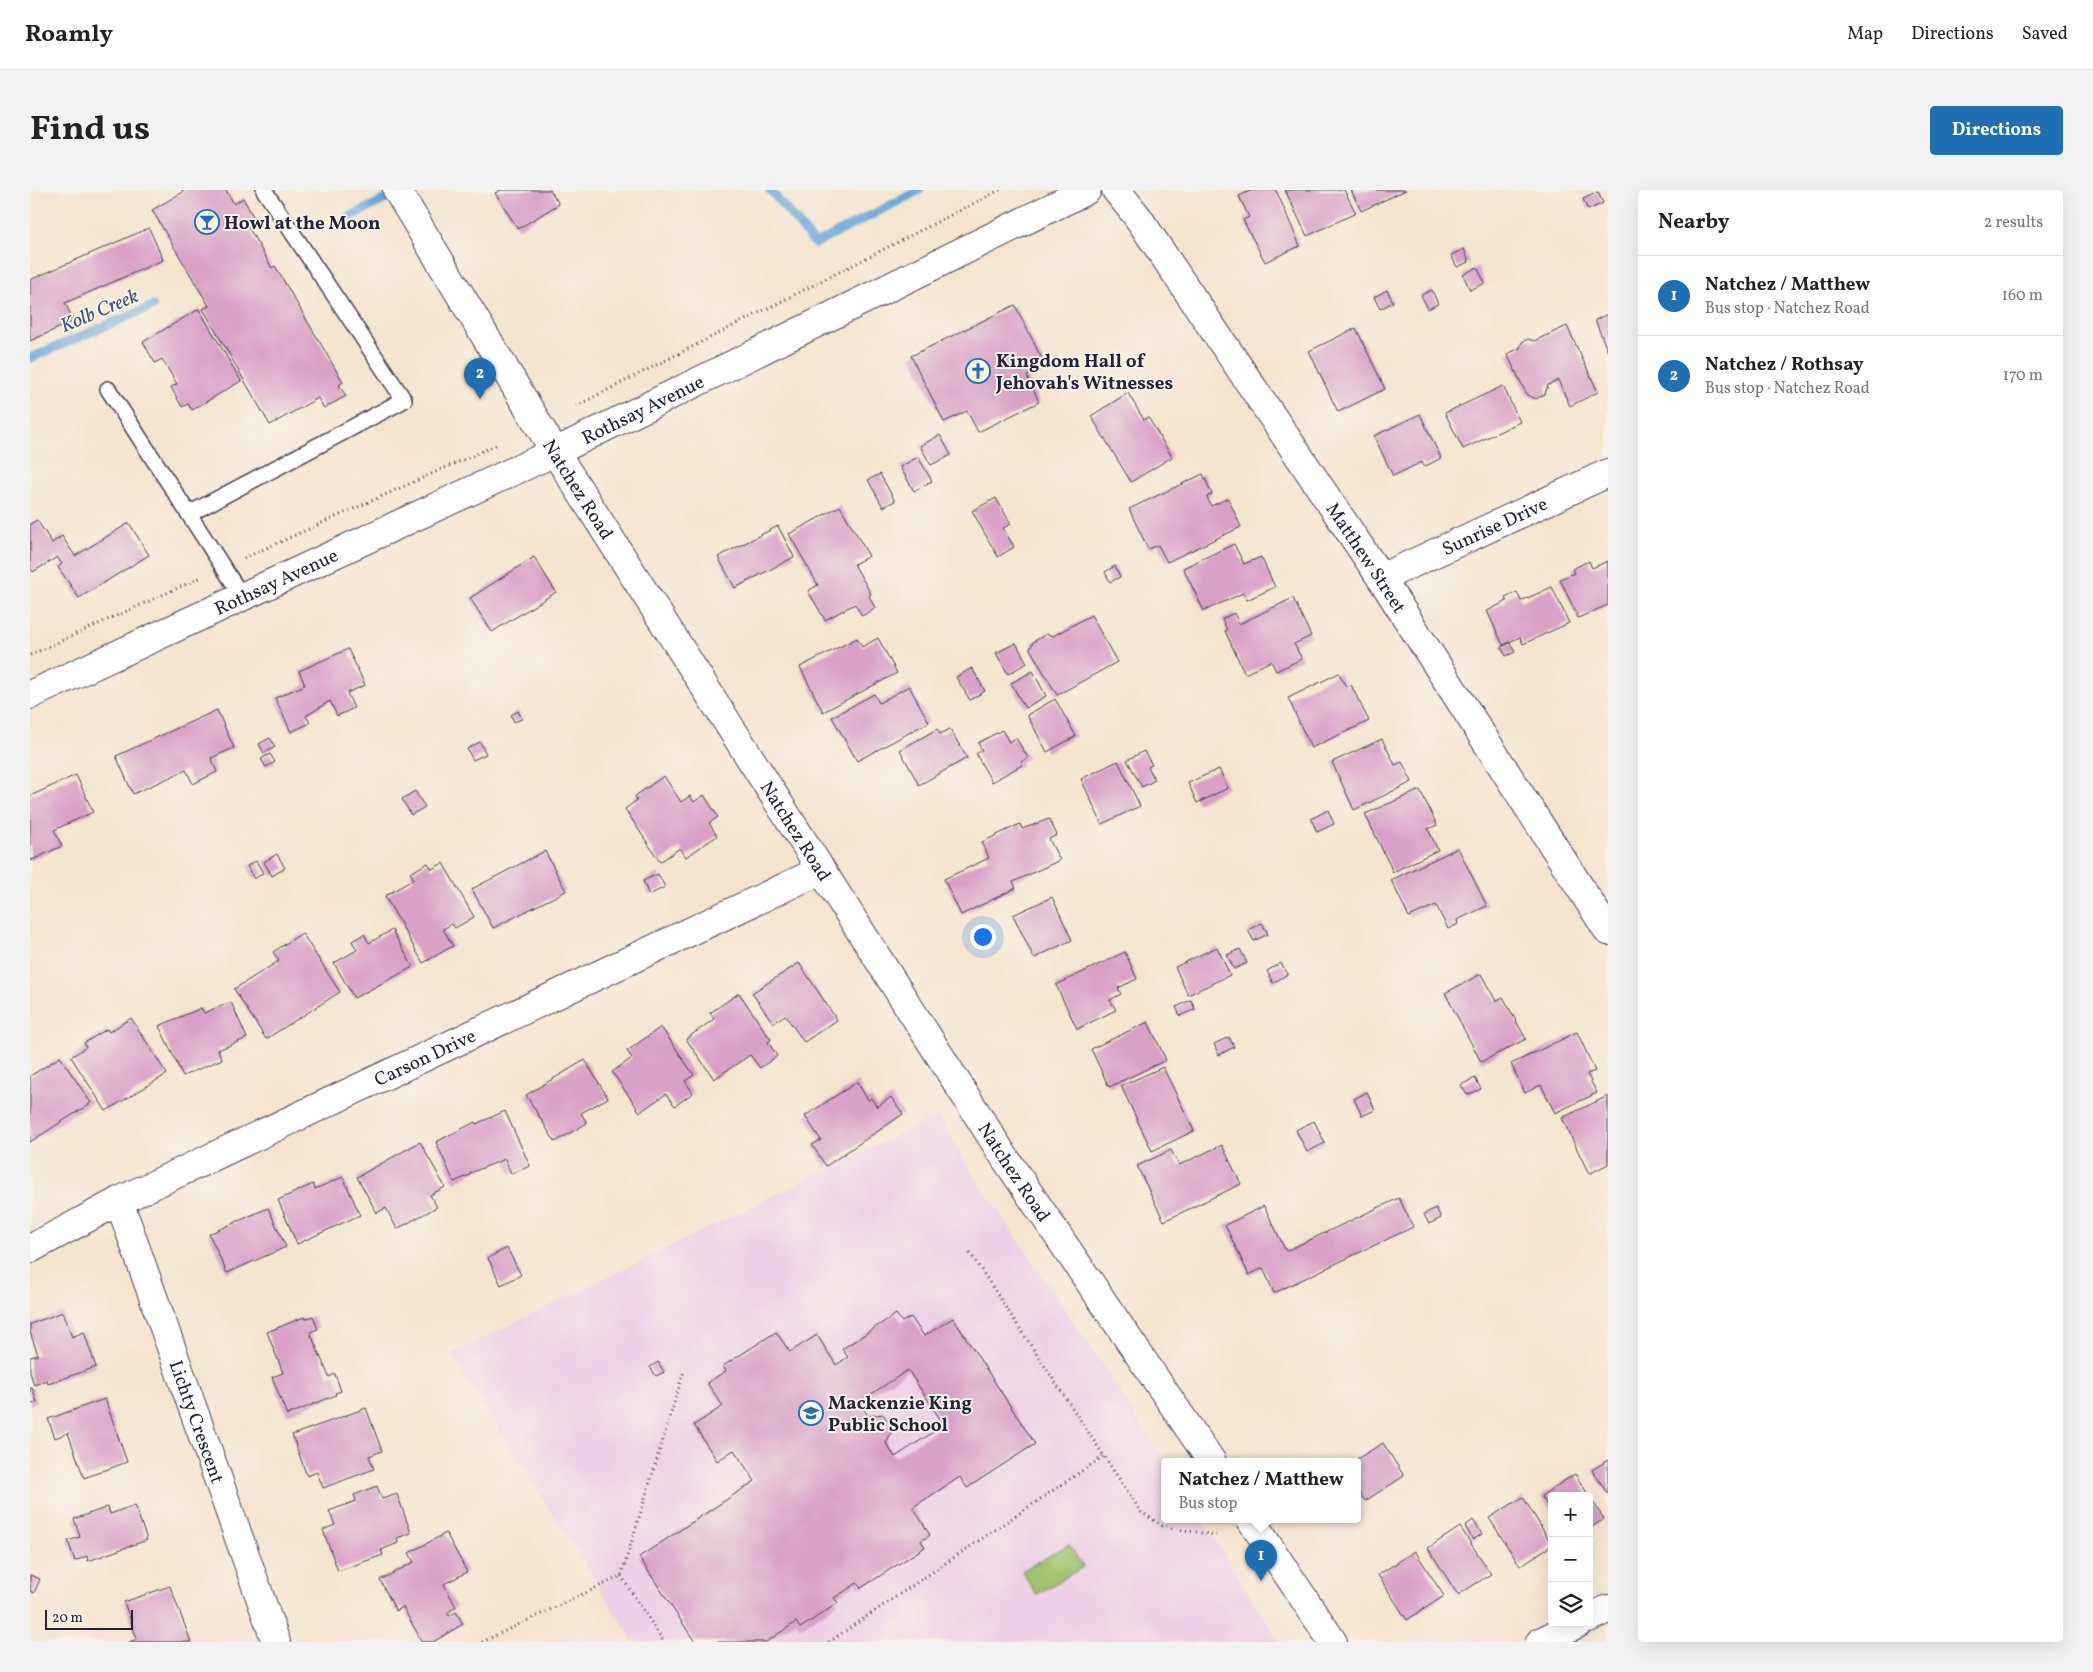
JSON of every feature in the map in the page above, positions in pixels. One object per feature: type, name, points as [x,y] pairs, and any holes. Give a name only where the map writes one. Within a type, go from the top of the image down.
[{"type":"street","name":"Rothsay Avenue","points":[[30,695],[554,452],[1087,190]]},
{"type":"street","name":"Matthew Street","points":[[1116,190],[1137,216],[1381,578],[1608,931]]},
{"type":"street","name":"Natchez Road","points":[[403,200],[554,452],[1005,1158],[1209,1458]]},
{"type":"street","name":"Sunrise Drive","points":[[1381,578],[1608,473]]},
{"type":"street","name":"Carson Drive","points":[[30,1249],[119,1201],[821,870]]},
{"type":"street","name":"Lichty Crescent","points":[[119,1201],[276,1642]]},
{"type":"street","points":[[1253,1523],[1334,1642]]},
{"type":"street","points":[[1593,1616],[1608,1609]]},
{"type":"street","points":[[1540,1642],[1570,1627]]},
{"type":"lane","points":[[189,514],[404,400],[264,190]]},
{"type":"lane","points":[[108,389],[242,598]]},
{"type":"path","points":[[576,406],[1000,190]]},
{"type":"path","points":[[30,655],[496,445]]},
{"type":"path","points":[[970,1253],[1141,1512],[1164,1527],[1216,1535]]},
{"type":"path","points":[[482,1642],[621,1576],[684,1371]]},
{"type":"path","points":[[829,1642],[1104,1456]]},
{"type":"path","points":[[621,1576],[664,1642]]},
{"type":"shaded area","name":"Mackenzie King Public School","points":[[938,1115],[960,1154],[1102,1364],[1162,1458],[1161,1523],[1204,1523],[1280,1642],[634,1642],[451,1354]]},
{"type":"green space","points":[[1069,1544],[1083,1567],[1036,1595],[1022,1571]]},
{"type":"building","points":[[182,190],[226,190],[234,204],[243,198],[255,220],[247,225],[272,268],[275,266],[343,382],[339,385],[346,396],[324,408],[318,398],[270,425],[203,309],[209,306],[152,210],[183,192]]},
{"type":"building","points":[[501,190],[550,190],[559,204],[518,229],[495,193]]},
{"type":"building","points":[[1252,190],[1276,190],[1300,246],[1265,262],[1243,220],[1249,217],[1239,196]]},
{"type":"building","points":[[1285,190],[1344,190],[1356,213],[1307,236]]},
{"type":"building","points":[[1351,190],[1406,190],[1361,211]]},
{"type":"building","points":[[1598,192],[1603,203],[1588,210],[1583,199]]},
{"type":"building","points":[[149,228],[163,260],[65,303],[74,321],[30,341],[30,280]]},
{"type":"building","points":[[1464,249],[1469,262],[1457,267],[1451,255]]},
{"type":"building","points":[[1477,267],[1485,283],[1470,290],[1463,275]]},
{"type":"building","points":[[1387,290],[1393,302],[1380,309],[1374,297]]},
{"type":"building","points":[[1432,290],[1438,304],[1428,309],[1421,295]]},
{"type":"building","name":"Kingdom Hall of Jehovah's Witnesses","points":[[1015,305],[1046,367],[1027,376],[1039,402],[978,432],[967,411],[944,422],[911,356]]},
{"type":"building","points":[[199,309],[241,381],[192,410],[188,404],[182,407],[171,387],[177,384],[162,359],[155,363],[143,342]]},
{"type":"building","points":[[1608,314],[1608,352],[1595,320]]},
{"type":"building","points":[[1567,326],[1598,392],[1570,406],[1558,380],[1548,385],[1545,394],[1536,399],[1527,395],[1507,354],[1520,348],[1522,342],[1528,339],[1534,341]]},
{"type":"building","points":[[1356,328],[1385,389],[1338,412],[1309,351]]},
{"type":"building","points":[[1503,386],[1520,422],[1463,449],[1445,413]]},
{"type":"building","points":[[1128,393],[1144,420],[1148,417],[1172,457],[1131,482],[1091,416]]},
{"type":"building","points":[[1420,414],[1441,458],[1424,467],[1422,462],[1393,476],[1374,436]]},
{"type":"building","points":[[940,435],[951,455],[931,465],[920,446]]},
{"type":"building","points":[[918,457],[932,481],[914,491],[900,467]]},
{"type":"building","points":[[880,474],[895,501],[883,507],[868,480]]},
{"type":"building","points":[[1203,474],[1212,494],[1207,497],[1211,506],[1228,498],[1241,527],[1167,562],[1158,545],[1148,549],[1129,509]]},
{"type":"building","points":[[996,498],[1011,524],[1003,528],[1014,547],[998,557],[972,511]]},
{"type":"building","points":[[840,506],[869,556],[854,564],[871,594],[869,596],[875,608],[862,616],[855,604],[825,620],[808,591],[818,585],[789,534]]},
{"type":"building","points":[[37,520],[52,543],[62,536],[75,556],[129,523],[149,555],[79,598],[58,567],[62,564],[57,557],[33,572],[30,568],[30,524]]},
{"type":"building","points":[[778,526],[794,557],[735,588],[718,557]]},
{"type":"building","points":[[1234,544],[1244,564],[1261,557],[1275,587],[1247,600],[1243,593],[1204,611],[1183,568]]},
{"type":"building","points":[[534,557],[556,592],[492,632],[470,598]]},
{"type":"building","points":[[1589,561],[1592,568],[1608,561],[1608,605],[1578,618],[1560,579],[1574,573],[1572,569]]},
{"type":"building","points":[[1115,566],[1120,577],[1110,582],[1105,572]]},
{"type":"building","points":[[1552,587],[1569,623],[1523,644],[1520,637],[1503,645],[1487,611],[1507,601],[1505,598],[1517,592],[1521,601]]},
{"type":"building","points":[[1293,598],[1311,636],[1294,644],[1302,659],[1276,671],[1271,661],[1245,674],[1225,631],[1227,630],[1222,619],[1234,613],[1239,624]]},
{"type":"building","points":[[1091,615],[1117,662],[1057,695],[1030,649],[1033,642],[1046,634],[1053,636]]},
{"type":"building","points":[[857,638],[862,647],[878,638],[897,673],[823,712],[800,667]]},
{"type":"building","points":[[1016,643],[1027,663],[1008,674],[996,653]]},
{"type":"building","points":[[1510,643],[1515,652],[1506,656],[1501,647]]},
{"type":"building","points":[[348,649],[365,685],[347,693],[354,708],[337,716],[330,701],[306,716],[310,723],[291,732],[275,698],[305,685],[299,671]]},
{"type":"building","points":[[972,668],[985,691],[970,700],[956,677]]},
{"type":"building","points":[[1033,671],[1046,696],[1025,708],[1011,683]]},
{"type":"building","points":[[1339,673],[1346,687],[1351,685],[1369,721],[1311,748],[1288,698]]},
{"type":"building","points":[[909,686],[929,722],[857,761],[832,717],[874,694],[879,703]]},
{"type":"building","points":[[1055,699],[1076,736],[1047,752],[1027,715]]},
{"type":"building","points":[[217,710],[234,748],[211,758],[217,772],[193,784],[186,770],[133,794],[116,756]]},
{"type":"building","points":[[518,711],[522,719],[514,722],[511,715]]},
{"type":"building","points":[[937,729],[940,734],[950,729],[967,758],[919,785],[900,750]]},
{"type":"building","points":[[1002,730],[1009,742],[1016,738],[1028,758],[1021,762],[1022,765],[992,782],[976,754],[982,750],[978,743]]},
{"type":"building","points":[[270,738],[275,747],[264,753],[259,744]]},
{"type":"building","points":[[1382,739],[1395,765],[1402,762],[1412,782],[1354,810],[1332,762]]},
{"type":"building","points":[[480,742],[486,754],[473,760],[467,749]]},
{"type":"building","points":[[1144,751],[1152,765],[1148,767],[1155,780],[1142,787],[1127,760]]},
{"type":"building","points":[[270,754],[275,762],[266,767],[261,759]]},
{"type":"building","points":[[1118,761],[1140,806],[1102,824],[1081,779]]},
{"type":"building","points":[[1219,769],[1228,788],[1197,803],[1188,783]]},
{"type":"building","points":[[76,775],[93,812],[54,830],[62,846],[30,861],[30,796]]},
{"type":"building","points":[[664,776],[681,802],[690,796],[694,802],[704,795],[718,817],[709,823],[717,836],[686,857],[680,848],[660,862],[625,809],[637,800],[635,796]]},
{"type":"building","points":[[1420,790],[1437,825],[1428,829],[1438,850],[1393,872],[1365,814]]},
{"type":"building","points":[[415,791],[425,807],[411,815],[402,799]]},
{"type":"building","points":[[1328,810],[1334,824],[1317,832],[1311,819]]},
{"type":"building","points":[[1049,819],[1057,835],[1049,839],[1060,860],[1013,882],[1016,888],[961,915],[944,879],[989,858],[982,842],[1020,824],[1022,829]]},
{"type":"building","points":[[1458,848],[1487,906],[1457,920],[1458,924],[1448,929],[1436,905],[1409,917],[1391,880]]},
{"type":"building","points":[[545,851],[566,891],[493,928],[472,889]]},
{"type":"building","points":[[277,854],[285,868],[272,876],[264,862]]},
{"type":"building","points":[[256,861],[263,873],[254,879],[247,866]]},
{"type":"building","points":[[428,863],[432,869],[443,863],[474,917],[455,928],[452,924],[443,929],[453,946],[423,963],[385,896],[414,879],[410,873]]},
{"type":"building","points":[[658,874],[665,887],[649,895],[643,881]]},
{"type":"building","points":[[1052,897],[1072,940],[1034,958],[1013,915]]},
{"type":"building","points":[[1262,923],[1268,934],[1254,941],[1248,930]]},
{"type":"building","points":[[392,930],[413,967],[354,998],[334,963],[357,950],[352,941],[364,934],[369,943]]},
{"type":"building","points":[[302,933],[340,992],[266,1039],[234,989],[279,961],[273,952]]},
{"type":"building","points":[[1217,947],[1230,975],[1188,995],[1175,967]]},
{"type":"building","points":[[1240,949],[1247,963],[1234,969],[1227,955]]},
{"type":"building","points":[[1125,952],[1137,979],[1118,988],[1121,994],[1110,1000],[1116,1010],[1077,1029],[1056,985]]},
{"type":"building","points":[[799,963],[837,1020],[804,1042],[785,1015],[773,1023],[752,993]]},
{"type":"building","points":[[1281,963],[1288,974],[1273,983],[1267,971]]},
{"type":"building","points":[[1481,974],[1496,1001],[1503,997],[1526,1039],[1481,1062],[1445,993]]},
{"type":"building","points":[[739,993],[771,1040],[768,1042],[777,1056],[760,1068],[750,1055],[714,1079],[686,1039],[714,1019],[710,1013]]},
{"type":"building","points":[[1191,1000],[1195,1009],[1180,1016],[1176,1007]]},
{"type":"building","points":[[231,1002],[247,1038],[218,1050],[222,1059],[183,1076],[159,1026],[201,1008],[204,1013]]},
{"type":"building","points":[[131,1018],[167,1074],[106,1111],[71,1057],[86,1047],[84,1043],[107,1029],[109,1032]]},
{"type":"building","points":[[1148,1022],[1166,1060],[1109,1087],[1091,1049]]},
{"type":"building","points":[[661,1027],[694,1075],[685,1081],[693,1093],[675,1106],[666,1094],[640,1112],[612,1072],[632,1058],[627,1051]]},
{"type":"building","points":[[1577,1032],[1595,1071],[1587,1074],[1597,1093],[1555,1113],[1541,1085],[1525,1093],[1511,1064]]},
{"type":"building","points":[[1229,1037],[1234,1047],[1219,1055],[1214,1044]]},
{"type":"building","points":[[60,1057],[91,1103],[30,1142],[30,1076]]},
{"type":"building","points":[[585,1060],[608,1098],[581,1113],[587,1123],[555,1142],[526,1095]]},
{"type":"building","points":[[1163,1067],[1194,1131],[1152,1151],[1121,1086]]},
{"type":"building","points":[[1475,1078],[1481,1089],[1467,1095],[1461,1085]]},
{"type":"building","points":[[857,1082],[868,1100],[871,1098],[877,1107],[891,1097],[903,1114],[826,1166],[812,1145],[821,1140],[805,1116]]},
{"type":"building","points":[[1367,1092],[1375,1110],[1362,1116],[1354,1099]]},
{"type":"building","points":[[1608,1096],[1608,1164],[1589,1174],[1562,1118]]},
{"type":"building","points":[[505,1111],[530,1166],[511,1174],[505,1159],[470,1173],[470,1175],[454,1182],[436,1142],[475,1122],[476,1124]]},
{"type":"building","points":[[1314,1121],[1325,1143],[1307,1152],[1296,1130]]},
{"type":"building","points":[[420,1142],[445,1187],[430,1195],[437,1207],[397,1229],[386,1208],[377,1213],[357,1177]]},
{"type":"building","points":[[1222,1145],[1241,1184],[1164,1221],[1137,1166],[1171,1150],[1179,1165]]},
{"type":"building","points":[[343,1177],[360,1215],[297,1244],[278,1200],[313,1184],[315,1189]]},
{"type":"building","points":[[1399,1198],[1413,1227],[1274,1293],[1263,1268],[1249,1275],[1225,1225],[1264,1206],[1286,1251]]},
{"type":"building","points":[[268,1208],[286,1247],[227,1273],[209,1234]]},
{"type":"building","points":[[1436,1208],[1441,1218],[1429,1224],[1424,1214]]},
{"type":"building","points":[[507,1248],[521,1275],[501,1285],[488,1258]]},
{"type":"building","points":[[63,1312],[72,1337],[84,1332],[96,1367],[48,1384],[47,1380],[34,1385],[30,1372],[30,1357],[38,1355],[30,1332],[30,1324]]},
{"type":"building","points":[[896,1314],[902,1322],[911,1317],[924,1336],[953,1318],[1035,1444],[967,1488],[960,1477],[913,1507],[930,1535],[921,1541],[925,1547],[861,1588],[857,1583],[834,1598],[838,1603],[800,1628],[796,1622],[766,1642],[695,1642],[639,1557],[755,1481],[734,1450],[717,1461],[694,1425],[723,1406],[707,1383],[726,1371],[723,1366],[776,1332],[790,1352],[817,1335],[836,1365],[848,1357],[842,1349]],"holes":[[[908,1370],[944,1425],[895,1457],[886,1443],[893,1429],[883,1414],[868,1416],[859,1402]]]},
{"type":"building","points":[[313,1316],[318,1329],[310,1332],[329,1377],[335,1374],[341,1391],[335,1393],[336,1395],[287,1415],[272,1377],[283,1373],[267,1332],[304,1317],[305,1319]]},
{"type":"building","points":[[658,1362],[664,1372],[656,1376],[650,1367]]},
{"type":"building","points":[[30,1388],[32,1388],[37,1402],[30,1405]]},
{"type":"building","points":[[105,1399],[127,1462],[84,1478],[68,1433],[55,1438],[48,1419]]},
{"type":"building","points":[[366,1408],[382,1451],[369,1456],[374,1469],[323,1488],[317,1472],[307,1476],[292,1435]]},
{"type":"building","points":[[1383,1443],[1404,1476],[1365,1501],[1361,1495],[1361,1458],[1359,1458]]},
{"type":"building","points":[[1608,1460],[1608,1494],[1592,1470]]},
{"type":"building","points":[[1575,1474],[1586,1492],[1548,1492],[1548,1506],[1541,1496]]},
{"type":"building","points":[[377,1486],[382,1499],[397,1494],[411,1533],[397,1538],[398,1543],[381,1550],[383,1555],[338,1571],[323,1530],[335,1525],[329,1511],[356,1501],[354,1495]]},
{"type":"building","points":[[1523,1497],[1548,1538],[1548,1548],[1520,1566],[1489,1518]]},
{"type":"building","points":[[1593,1502],[1604,1519],[1593,1526]]},
{"type":"building","points":[[135,1505],[147,1540],[88,1561],[87,1556],[75,1561],[68,1541],[80,1537],[74,1519],[108,1507],[110,1514]]},
{"type":"building","points":[[1473,1520],[1482,1534],[1473,1540],[1465,1526]]},
{"type":"building","points":[[1460,1527],[1491,1574],[1458,1595],[1428,1548]]},
{"type":"building","points":[[446,1533],[467,1572],[444,1584],[456,1607],[447,1613],[449,1616],[456,1612],[463,1624],[433,1642],[422,1642],[403,1607],[396,1611],[380,1580],[414,1562],[409,1553]]},
{"type":"building","points":[[1415,1551],[1444,1596],[1407,1620],[1378,1575]]},
{"type":"building","points":[[30,1575],[40,1579],[34,1593],[30,1591]]},
{"type":"building","points":[[170,1586],[191,1642],[129,1642],[137,1639],[124,1602]]},
{"type":"waterway","name":"Kolb Creek","points":[[770,190],[815,244],[920,190]]},
{"type":"waterway","name":"Kolb Creek","points":[[345,219],[396,194]]},
{"type":"waterway","name":"Kolb Creek","points":[[30,358],[153,306]]},
{"type":"place","name":"Howl at the Moon","points":[[207,222]]},
{"type":"place","name":"Kingdom Hall of Jehovah's Witnesses","points":[[978,371]]},
{"type":"place","name":"Natchez / Rothsay","points":[[480,399]]},
{"type":"place","name":"Mackenzie King Public School","points":[[811,1413]]},
{"type":"place","name":"Natchez / Matthew","points":[[1261,1581]]}]
